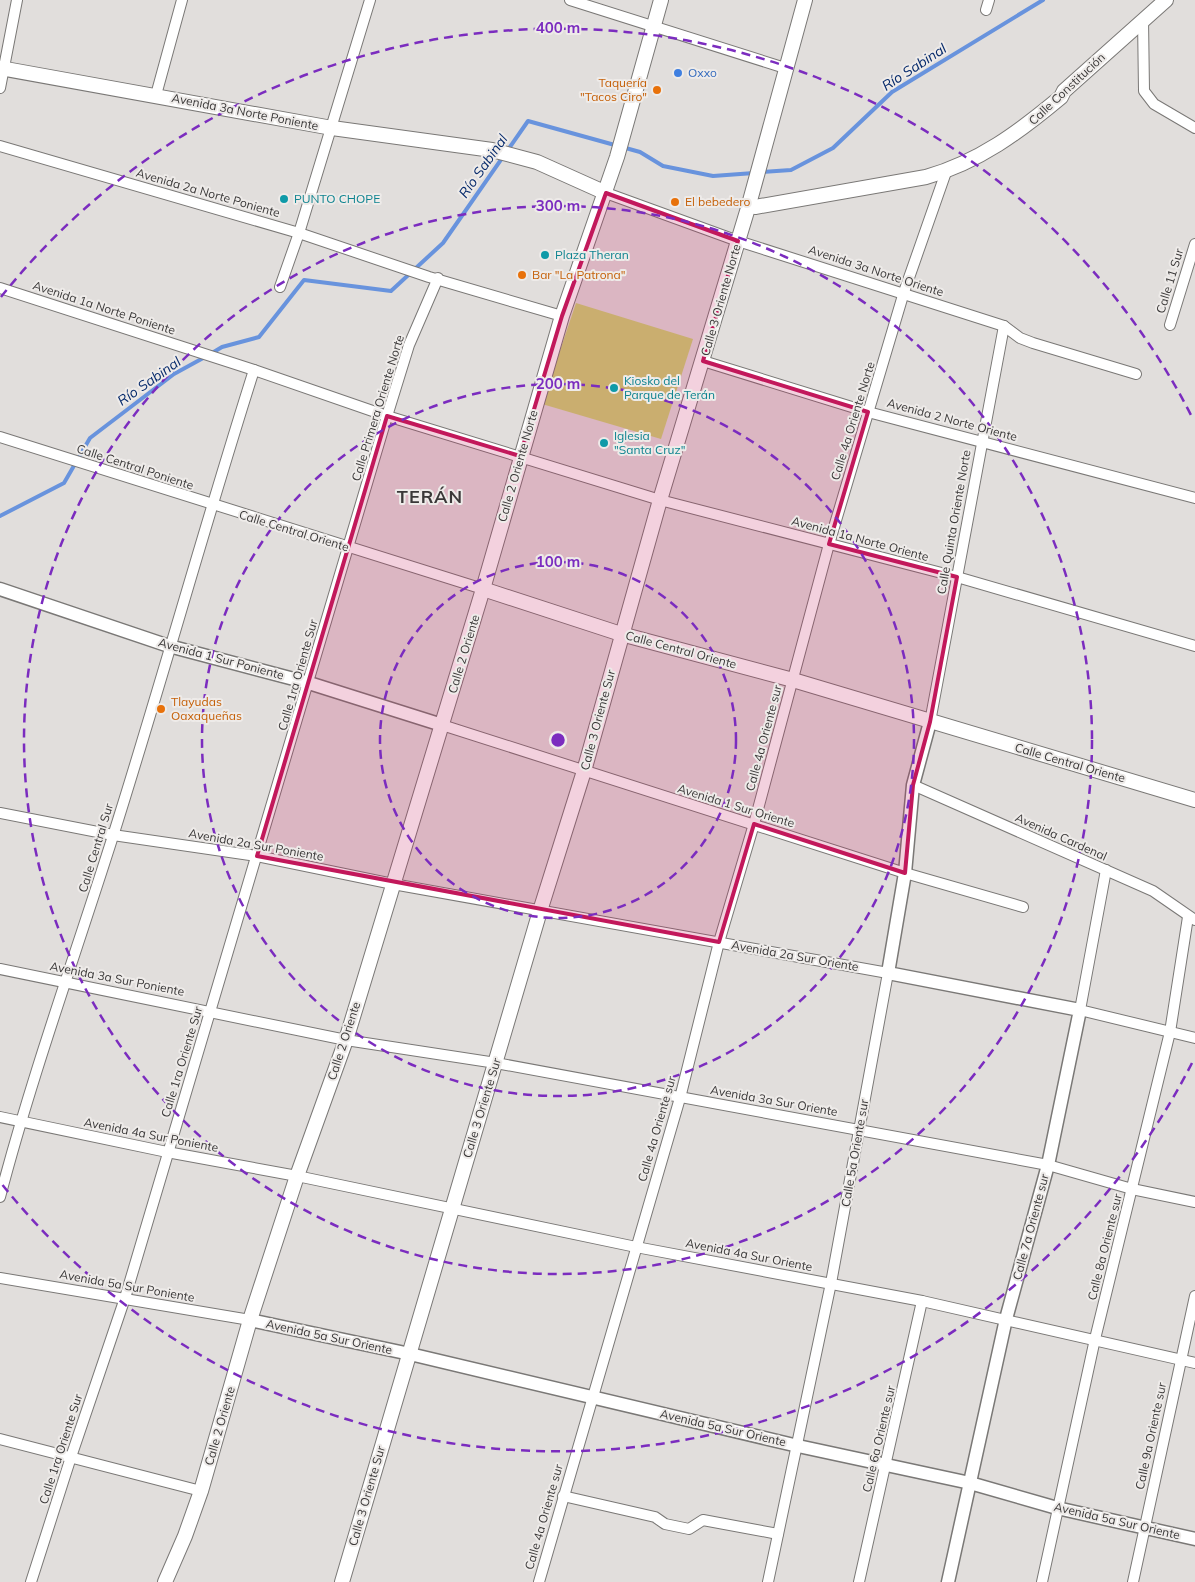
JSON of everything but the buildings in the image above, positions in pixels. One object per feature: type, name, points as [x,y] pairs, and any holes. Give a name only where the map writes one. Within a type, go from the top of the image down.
[{"type":"main road","name":"Calle 2 Oriente Norte","points":[[483,589],[562,316],[606,193],[661,0]]},
{"type":"main road","points":[[785,68],[805,0]]},
{"type":"main road","name":"Calle Constitución","points":[[753,202],[926,177],[946,172],[985,154],[1022,130],[1166,0]]},
{"type":"main road","name":"Avenida 3a Norte Poniente","points":[[2,68],[332,128],[492,150],[537,162],[606,193]]},
{"type":"main road","name":"Calle 3 Oriente Norte","points":[[622,634],[738,241],[753,202],[764,147],[785,68]]},
{"type":"main road","name":"Calle Central Oriente","points":[[483,589],[622,634],[793,680],[930,722],[1154,786]]},
{"type":"main road","name":"Calle 2 Oriente","points":[[165,1582],[185,1536],[201,1491],[250,1320],[297,1176],[346,1040],[483,589]]},
{"type":"main road","name":"Calle 3 Oriente Sur","points":[[342,1582],[540,911],[584,771],[622,634]]},
{"type":"main road","points":[[1154,786],[1195,800]]},
{"type":"main road","points":[[1154,786],[1195,806]]},
{"type":"street","points":[[0,88],[2,68],[17,0]]},
{"type":"street","points":[[156,95],[182,0]]},
{"type":"street","points":[[280,288],[332,128],[370,0]]},
{"type":"street","points":[[570,0],[785,68]]},
{"type":"street","points":[[1143,19],[1144,90],[1154,104],[1195,128]]},
{"type":"street","name":"Avenida 2a Norte Poniente","points":[[0,146],[299,233],[434,278]]},
{"type":"street","name":"Calle 4a Oriente Norte","points":[[793,680],[829,544],[904,292],[946,172]]},
{"type":"street","name":"Avenida 3a Norte Oriente","points":[[606,193],[738,241],[904,292],[1004,326],[1020,338],[1033,343],[1136,374]]},
{"type":"street","name":"Calle 11 Sur","points":[[1170,325],[1195,244]]},
{"type":"street","points":[[434,278],[562,316]]},
{"type":"street","name":"Calle Primera Oriente Norte","points":[[348,548],[409,345],[434,278]]},
{"type":"street","name":"Avenida 1a Norte Poniente","points":[[0,288],[254,370]]},
{"type":"street","name":"Calle Quinta Oriente Norte","points":[[930,722],[981,440],[1004,326]]},
{"type":"street","name":"Avenida 2 Norte Oriente","points":[[703,362],[868,412],[981,440],[1195,498]]},
{"type":"street","points":[[254,370],[387,416],[520,456]]},
{"type":"street","name":"Calle Central Sur","points":[[0,1197],[20,1121],[113,834],[211,505],[254,370]]},
{"type":"street","name":"Calle Central Poniente","points":[[0,437],[109,470],[211,505]]},
{"type":"street","name":"Avenida 1a Norte Oriente","points":[[520,456],[660,500],[957,578],[1195,646]]},
{"type":"street","name":"Calle Central Oriente","points":[[211,505],[483,589]]},
{"type":"street","name":"Calle 1ra Oriente Sur","points":[[31,1582],[70,1457],[124,1298],[348,548]]},
{"type":"street","name":"Avenida 1 Sur Poniente","points":[[0,589],[169,646],[309,683],[442,725]]},
{"type":"street","name":"Calle 4a Oriente sur","points":[[539,1582],[680,1098],[719,942],[754,824],[793,680]]},
{"type":"street","name":"Calle 5a Oriente sur","points":[[768,1582],[831,1283],[905,873],[912,784],[930,722]]},
{"type":"street","name":"Avenida 1 Sur Oriente","points":[[442,725],[905,873],[1023,907]]},
{"type":"street","name":"Avenida Cardenal","points":[[912,784],[1153,891],[1191,918]]},
{"type":"street","name":"Avenida 2a Sur Poniente","points":[[0,813],[113,834],[257,856],[393,884]]},
{"type":"street","name":"Calle 7a Oriente sur","points":[[948,1582],[1006,1319],[1048,1165],[1106,870]]},
{"type":"street","name":"Avenida 2a Sur Oriente","points":[[393,884],[888,973],[1080,1010],[1195,1038]]},
{"type":"street","name":"Calle 8a Oriente sur","points":[[1042,1582],[1094,1339],[1170,1032],[1191,918]]},
{"type":"street","name":"Avenida 3a Sur Poniente","points":[[0,970],[66,981],[346,1040]]},
{"type":"street","name":"Avenida 3a Sur Oriente","points":[[346,1040],[496,1063],[1048,1165],[1132,1188],[1195,1202]]},
{"type":"street","name":"Avenida 4a Sur Poniente","points":[[0,1117],[167,1152],[297,1176]]},
{"type":"street","name":"Avenida 4a Sur Oriente","points":[[297,1176],[636,1247],[922,1301],[1195,1363]]},
{"type":"street","name":"Avenida 5a Sur Poniente","points":[[0,1278],[250,1320]]},
{"type":"street","name":"Calle 9a Oriente sur","points":[[1133,1582],[1195,1296]]},
{"type":"street","name":"Calle 6a Oriente sur","points":[[859,1582],[922,1301]]},
{"type":"street","name":"Avenida 5a Sur Oriente","points":[[250,1320],[410,1354],[798,1446],[970,1483],[1057,1508],[1195,1539]]},
{"type":"street","points":[[0,1439],[201,1491]]},
{"type":"street","points":[[563,1496],[656,1516],[665,1524],[689,1529],[703,1520],[778,1534]]},
{"type":"highlighted area","points":[[606,193],[738,241],[703,361],[868,412],[829,544],[957,577],[930,722],[913,785],[905,873],[754,824],[719,942],[257,856],[387,416],[520,456],[562,316]]},
{"type":"green space","points":[[576,303],[693,339],[661,439],[542,404]]},
{"type":"waterway","name":"Río Sabinal","points":[[761,172],[791,170],[833,148],[892,92],[1043,0]]},
{"type":"waterway","name":"Río Sabinal","points":[[212,353],[222,347],[259,337],[304,280],[391,291],[443,243],[528,121],[640,152],[663,166],[713,176],[754,173]]},
{"type":"waterway","name":"Río Sabinal","points":[[0,516],[64,483],[90,438],[174,374],[205,357]]},
{"type":"place","name":"Oxxo","points":[[678,73]]},
{"type":"place","name":"Taquería \"Tacos Ciro\"","points":[[657,90]]},
{"type":"place","name":"PUNTO CHOPE","points":[[284,199]]},
{"type":"place","name":"El bebedero","points":[[675,202]]},
{"type":"place","name":"Plaza Theran","points":[[545,255]]},
{"type":"place","name":"Bar \"La Patrona\"","points":[[522,275]]},
{"type":"place","name":"Kiosko del Parque de Terán","points":[[614,388]]},
{"type":"place","name":"Iglesia \"Santa Cruz\"","points":[[604,443]]},
{"type":"place","name":"Tlayudas Oaxaqueñas","points":[[161,709]]},
{"type":"district","name":"TERÁN","points":[[430,497]]}]
